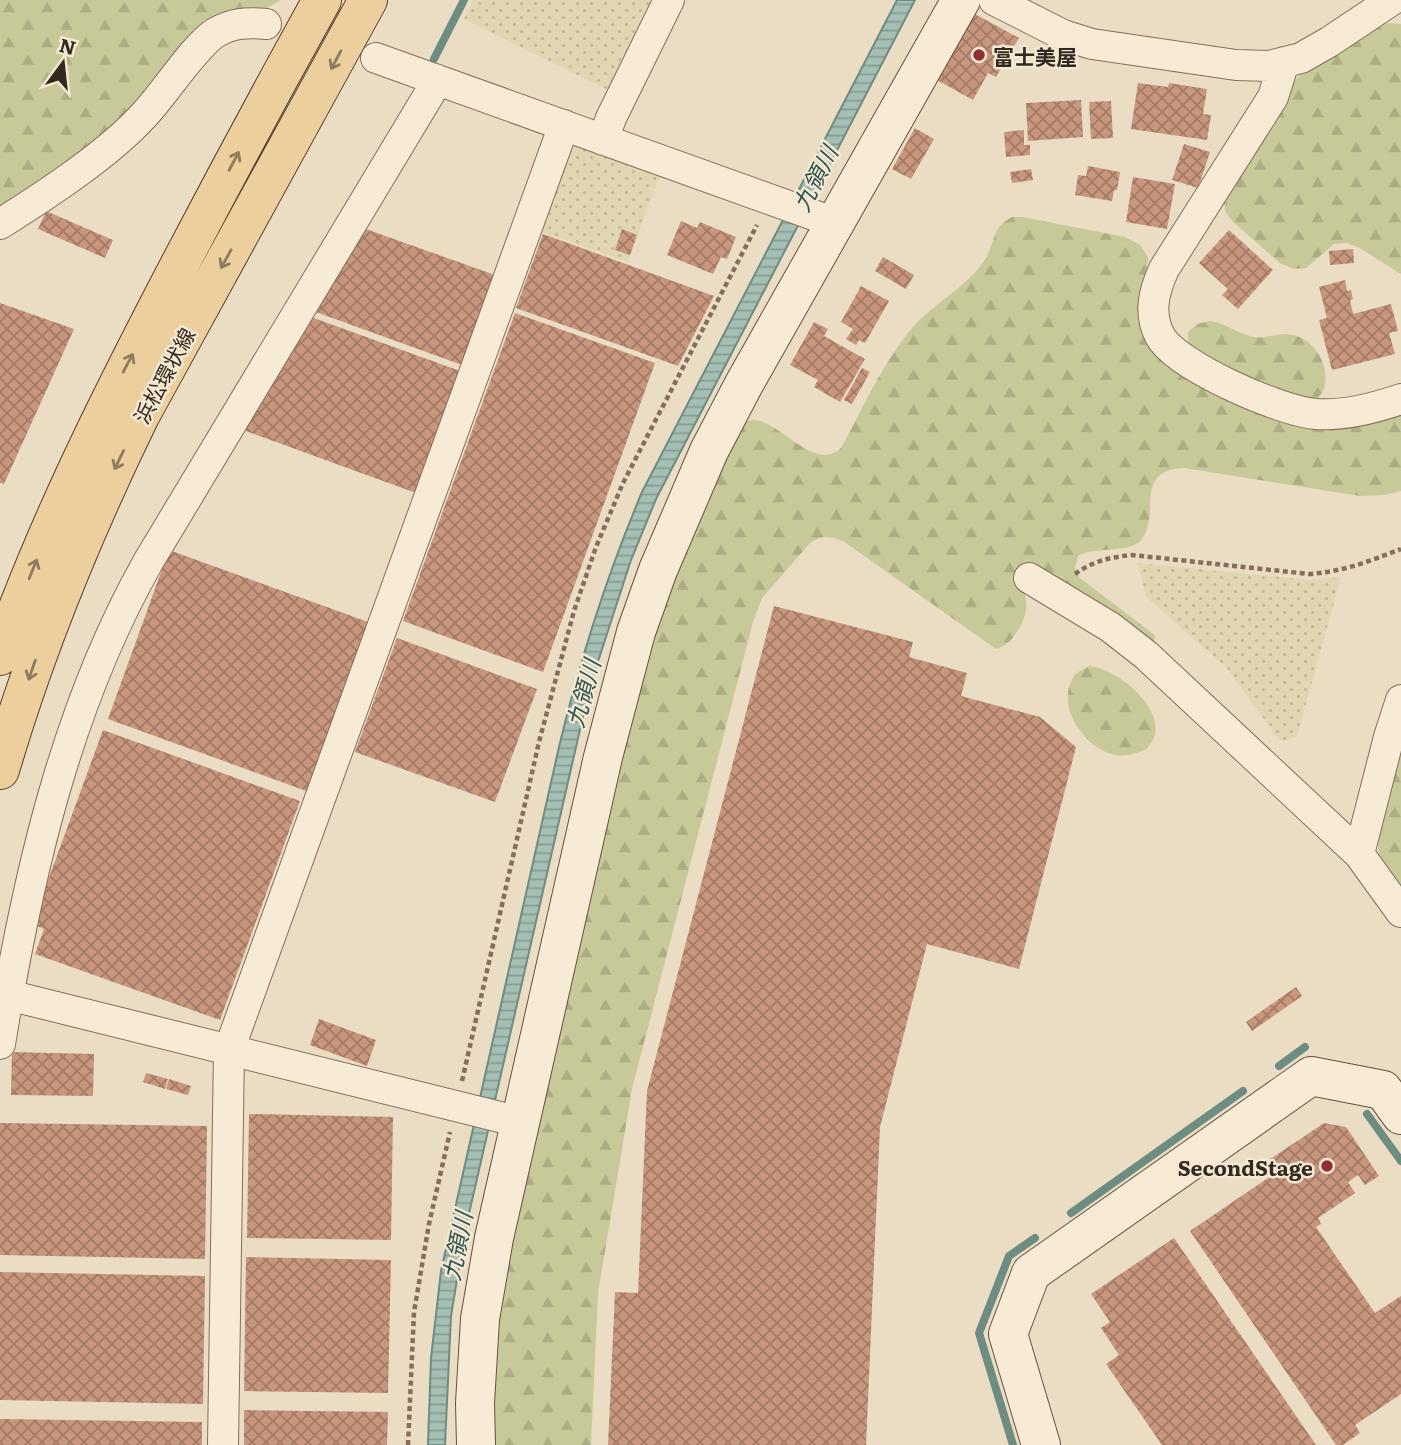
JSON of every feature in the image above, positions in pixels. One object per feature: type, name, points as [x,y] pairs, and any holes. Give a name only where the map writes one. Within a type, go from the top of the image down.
[{"type":"main road","name":"浜松環状線","points":[[0,656],[58,509],[109,400],[251,128],[322,0]]},
{"type":"main road","name":"浜松環状線","points":[[0,770],[45,633],[114,470],[140,416],[368,0]]},
{"type":"street","points":[[603,139],[669,0]]},
{"type":"street","points":[[476,1445],[475,1389],[480,1319],[513,1120],[618,694],[658,570],[709,451],[799,210],[961,0]]},
{"type":"street","points":[[993,0],[1063,35],[1092,44],[1236,65],[1269,66],[1301,58],[1392,0]]},
{"type":"street","points":[[0,224],[31,205],[122,136],[146,114],[212,35],[229,26],[247,22],[266,24]]},
{"type":"street","points":[[376,58],[799,210]]},
{"type":"street","points":[[1284,62],[1273,97],[1164,269],[1154,290],[1153,314],[1160,336],[1174,354],[1269,403],[1293,411],[1344,413],[1401,399]]},
{"type":"street","points":[[0,1044],[3,994],[33,874],[64,763],[101,654],[123,607],[430,93],[435,79]]},
{"type":"street","points":[[223,1445],[229,1050],[564,125]]},
{"type":"street","points":[[1041,586],[1110,627],[1146,654],[1359,854],[1401,912]]},
{"type":"street","points":[[1359,854],[1401,700]]},
{"type":"street","points":[[3,994],[513,1120]]},
{"type":"street","points":[[1041,1445],[1007,1334],[1031,1273],[1311,1076],[1383,1090],[1401,1115]]},
{"type":"path","points":[[408,1445],[416,1301],[429,1224],[539,742],[574,611],[596,547],[623,483],[799,210]]},
{"type":"path","points":[[1041,586],[1113,556],[1132,555],[1309,574],[1350,568],[1401,549]]},
{"type":"shaded area","points":[[473,0],[658,0],[612,92],[464,19]]},
{"type":"shaded area","points":[[578,146],[660,175],[628,262],[539,231],[569,151]]},
{"type":"shaded area","points":[[1138,563],[1309,580],[1341,577],[1297,737],[1280,741],[1226,667],[1146,597]]},
{"type":"green space","points":[[0,0],[281,0],[265,9],[228,14],[102,137],[0,210]]},
{"type":"green space","points":[[1386,23],[1401,24],[1401,274],[1358,247],[1346,243],[1334,244],[1306,268],[1293,269],[1280,263],[1232,221],[1225,211],[1224,197],[1289,87],[1298,77],[1333,49]]},
{"type":"green space","points":[[1012,217],[1125,237],[1140,245],[1148,257],[1143,315],[1265,411],[1401,415],[1401,491],[1360,496],[1184,468],[1158,476],[1153,485],[1147,530],[1141,540],[1121,549],[1085,553],[1078,556],[1075,568],[1080,578],[1155,636],[1154,642],[1150,644],[1020,578],[1026,603],[1024,617],[1007,644],[996,649],[843,541],[827,537],[811,542],[762,598],[753,622],[632,1089],[598,1293],[591,1445],[488,1445],[492,1321],[648,635],[741,423],[755,420],[767,424],[821,455],[831,454],[841,448],[902,341],[921,319],[977,270],[988,255],[1000,226]]},
{"type":"green space","points":[[1210,321],[1256,337],[1288,334],[1309,343],[1324,365],[1325,382],[1322,392],[1313,403],[1295,403],[1188,346],[1188,332],[1197,324]]},
{"type":"green space","points":[[1089,666],[1111,673],[1144,700],[1155,723],[1154,737],[1147,749],[1115,755],[1104,751],[1083,735],[1070,711],[1069,687],[1076,674]]},
{"type":"green space","points":[[1401,740],[1401,894],[1381,862],[1378,835],[1384,801]]},
{"type":"water","name":"九領川","points":[[897,0],[915,0],[656,499],[631,560],[590,686],[465,1231],[451,1316],[445,1445],[428,1445],[431,1358],[441,1271],[559,747],[595,618],[642,492]]},
{"type":"building","name":"富士美屋","points":[[973,13],[1019,38],[996,77],[988,73],[973,100],[935,79]]},
{"type":"building","points":[[1138,83],[1168,87],[1169,83],[1207,89],[1203,114],[1211,115],[1207,140],[1131,129]]},
{"type":"building","points":[[1081,100],[1083,137],[1028,141],[1026,103]]},
{"type":"building","points":[[1111,101],[1113,138],[1091,139],[1089,102]]},
{"type":"building","points":[[915,128],[934,139],[911,179],[892,169]]},
{"type":"building","points":[[1024,130],[1024,145],[1030,145],[1030,155],[1006,157],[1004,132]]},
{"type":"building","points":[[1184,144],[1210,152],[1198,188],[1172,180]]},
{"type":"building","points":[[1088,166],[1120,172],[1112,201],[1075,195],[1078,175],[1086,176]]},
{"type":"building","points":[[1031,169],[1033,180],[1012,183],[1010,172]]},
{"type":"building","points":[[1133,177],[1175,184],[1167,229],[1126,222]]},
{"type":"building","points":[[46,211],[113,240],[105,258],[38,229]]},
{"type":"building","points":[[681,221],[697,228],[700,222],[736,237],[727,259],[721,257],[713,274],[667,255]]},
{"type":"building","points":[[363,228],[495,275],[462,365],[313,311]]},
{"type":"building","points":[[622,229],[637,235],[630,255],[615,250]]},
{"type":"building","points":[[1229,230],[1273,270],[1238,309],[1222,295],[1228,289],[1199,263]]},
{"type":"building","points":[[543,234],[714,296],[678,366],[516,308]]},
{"type":"building","points":[[1353,249],[1354,263],[1330,265],[1329,251]]},
{"type":"building","points":[[883,257],[914,275],[906,289],[875,271]]},
{"type":"building","points":[[1345,280],[1347,291],[1351,290],[1353,314],[1391,304],[1398,331],[1389,333],[1395,354],[1332,370],[1319,320],[1327,318],[1319,287]]},
{"type":"building","points":[[861,286],[889,301],[865,343],[859,340],[856,345],[846,339],[853,329],[841,322]]},
{"type":"building","points":[[0,303],[74,329],[4,484],[0,483]]},
{"type":"building","points":[[515,313],[655,363],[543,672],[403,621]]},
{"type":"building","points":[[311,317],[460,371],[416,493],[243,430]]},
{"type":"building","points":[[814,322],[828,329],[824,336],[865,359],[840,402],[814,387],[818,380],[790,365]]},
{"type":"building","points":[[862,368],[870,372],[852,404],[844,400]]},
{"type":"building","points":[[169,550],[371,623],[309,792],[108,719]]},
{"type":"building","points":[[774,606],[913,642],[909,657],[967,673],[961,696],[1040,717],[1076,747],[1019,969],[927,944],[880,1127],[866,1445],[608,1445],[615,1292],[638,1293],[647,1091]]},
{"type":"building","points":[[397,638],[537,689],[495,802],[355,752]]},
{"type":"building","points":[[103,730],[300,801],[220,1020],[35,954],[44,929],[32,924]]},
{"type":"building","points":[[1296,987],[1302,996],[1252,1031],[1246,1022]]},
{"type":"building","points":[[319,1019],[376,1040],[367,1066],[310,1045]]},
{"type":"building","points":[[12,1052],[94,1054],[93,1096],[11,1095]]},
{"type":"building","points":[[146,1073],[168,1079],[165,1089],[143,1082]]},
{"type":"building","points":[[169,1079],[191,1086],[188,1095],[166,1089]]},
{"type":"building","points":[[249,1114],[393,1117],[391,1240],[247,1238]]},
{"type":"building","points":[[0,1123],[207,1126],[205,1259],[0,1255]]},
{"type":"building","points":[[1324,1123],[1346,1127],[1379,1176],[1365,1185],[1358,1175],[1348,1182],[1355,1193],[1318,1218],[1321,1224],[1316,1227],[1375,1313],[1401,1296],[1401,1394],[1355,1425],[1360,1433],[1343,1445],[1336,1445],[1190,1231],[1274,1174],[1266,1162]]},
{"type":"building","points":[[1174,1238],[1316,1445],[1162,1445],[1106,1364],[1119,1355],[1101,1328],[1110,1322],[1091,1294]]},
{"type":"building","points":[[246,1257],[391,1260],[388,1393],[244,1391]]},
{"type":"building","points":[[0,1272],[205,1276],[203,1404],[0,1400]]},
{"type":"building","points":[[244,1410],[388,1412],[387,1445],[244,1445]]},
{"type":"building","points":[[0,1419],[202,1422],[202,1445],[0,1445]]},
{"type":"waterway","points":[[434,59],[464,0]]},
{"type":"waterway","points":[[1279,1066],[1305,1047]]},
{"type":"waterway","points":[[1071,1213],[1243,1091]]},
{"type":"waterway","points":[[1367,1114],[1401,1161]]},
{"type":"waterway","points":[[1013,1445],[979,1333],[1009,1256],[1035,1238]]},
{"type":"place","name":"富士美屋","points":[[979,55]]},
{"type":"place","name":"SecondStage","points":[[1327,1166]]}]
